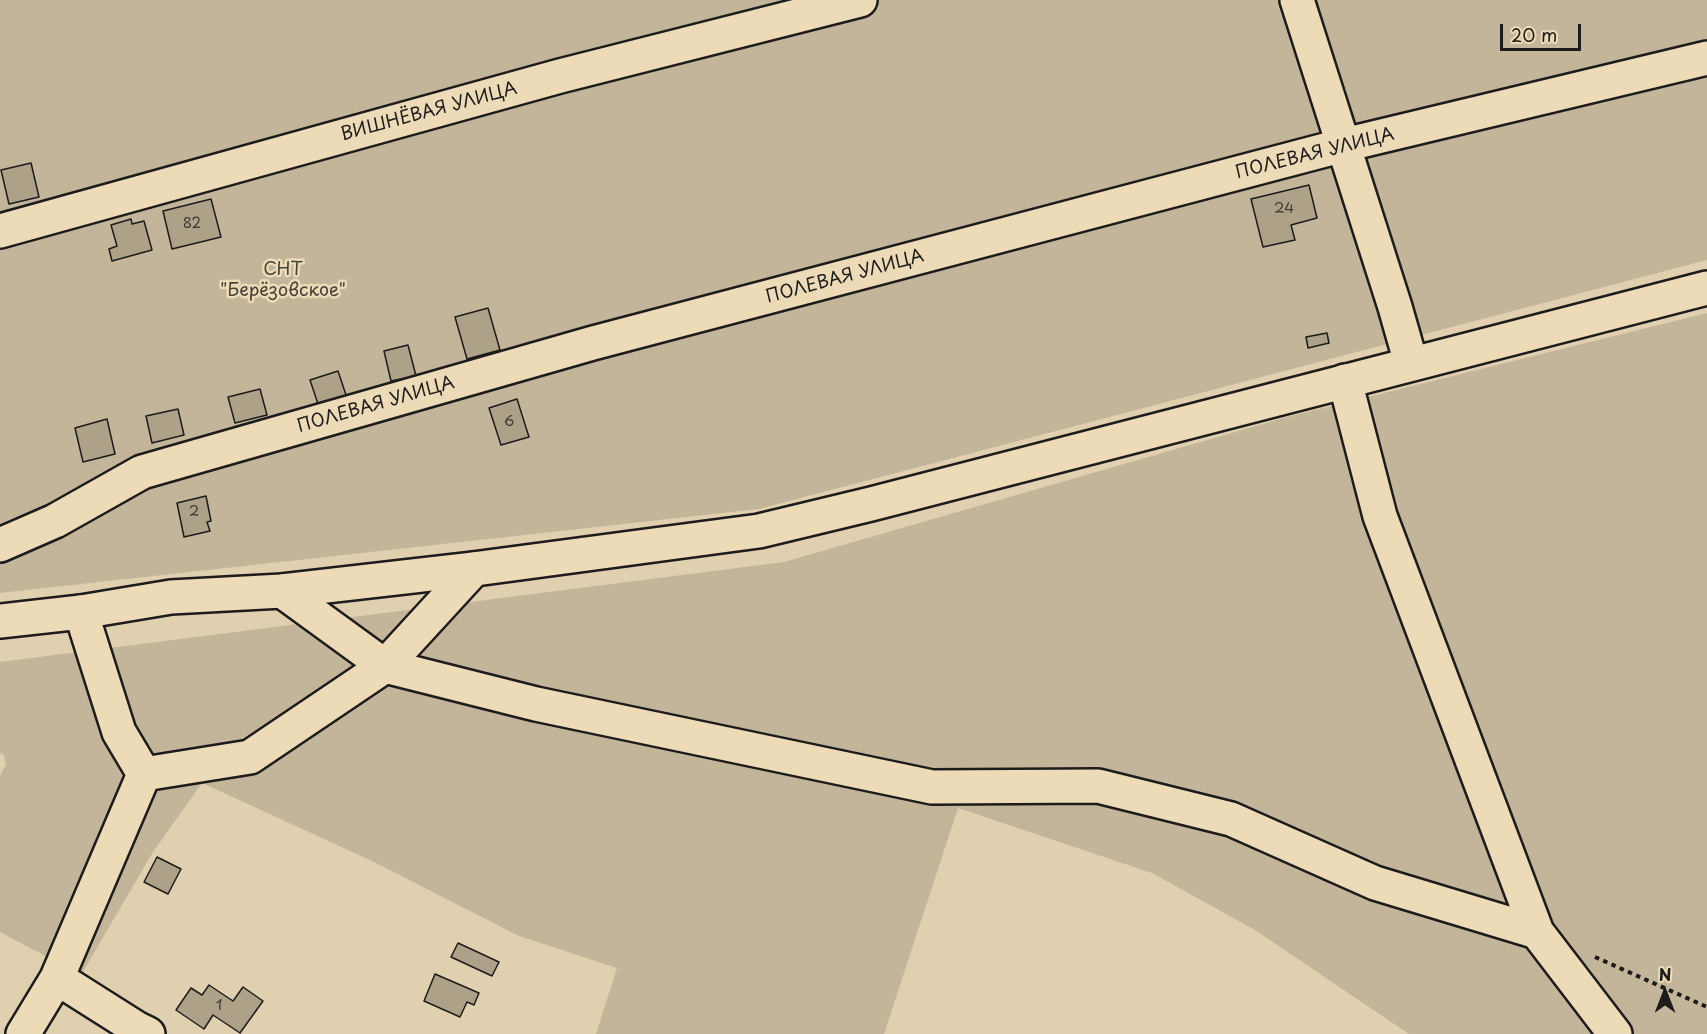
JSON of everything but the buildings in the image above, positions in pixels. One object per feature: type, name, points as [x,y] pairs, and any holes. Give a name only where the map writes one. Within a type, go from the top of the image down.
[{"type":"street","name":"ВИШНЁВАЯ УЛИЦА","points":[[0,231],[560,76],[860,0]]},
{"type":"street","points":[[1297,0],[1411,363]]},
{"type":"street","name":"ПОЛЕВАЯ УЛИЦА","points":[[0,545],[55,521],[142,472],[593,343],[1344,145],[1707,58]]},
{"type":"street","points":[[0,621],[81,612],[171,597],[282,591],[474,569],[759,531],[1707,288]]},
{"type":"street","points":[[1345,381],[1380,516],[1537,932],[1616,1034]]},
{"type":"street","points":[[144,774],[250,757],[385,666],[474,569]]},
{"type":"street","points":[[282,591],[385,666],[536,704],[932,787],[1098,786],[1231,819],[1375,883],[1537,932]]},
{"type":"street","points":[[81,612],[119,732],[144,774]]},
{"type":"street","points":[[23,1034],[57,978],[144,774]]},
{"type":"street","points":[[57,978],[148,1034]]},
{"type":"path","points":[[1590,955],[1707,1007]]},
{"type":"green space","name":"СНТ \"Берёзовское\"","points":[[0,0],[1707,0],[1707,260],[759,509],[0,593]]},
{"type":"green space","points":[[1707,313],[1707,1034],[1409,1034],[1255,930],[1152,873],[958,808],[884,1034],[596,1034],[617,968],[519,936],[372,861],[202,783],[153,852],[81,975],[0,932],[0,776],[6,764],[4,755],[0,753],[0,662],[784,562],[1287,417]]}]
